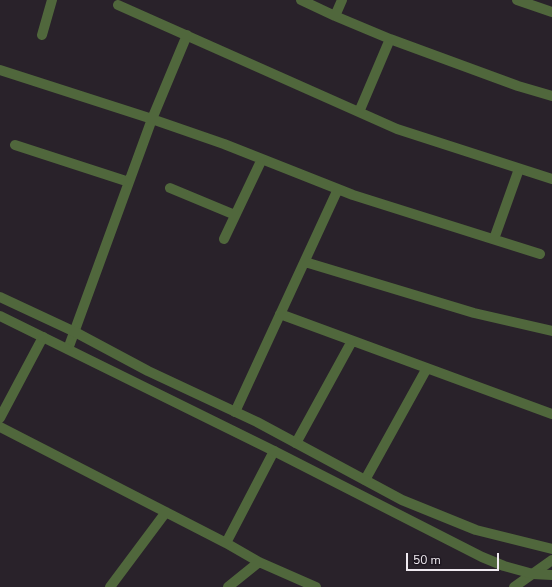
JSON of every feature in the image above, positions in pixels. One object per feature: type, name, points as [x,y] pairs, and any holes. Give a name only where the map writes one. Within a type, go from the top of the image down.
[{"type":"street","points":[[42,35],[52,0]]},
{"type":"street","points":[[302,0],[335,16],[390,39],[518,86],[552,96]]},
{"type":"street","points":[[335,16],[342,0]]},
{"type":"street","points":[[517,0],[552,12]]},
{"type":"street","points":[[118,5],[397,129],[552,179]]},
{"type":"street","points":[[68,349],[152,119],[187,35]]},
{"type":"street","points":[[359,112],[390,39]]},
{"type":"street","points":[[0,70],[152,119],[262,159],[338,189],[540,254]]},
{"type":"street","points":[[15,145],[129,182]]},
{"type":"street","points":[[224,239],[262,159]]},
{"type":"street","points":[[494,239],[519,169]]},
{"type":"street","points":[[170,188],[235,215]]},
{"type":"street","points":[[235,412],[338,189]]},
{"type":"street","points":[[305,262],[474,313],[552,331]]},
{"type":"street","points":[[0,297],[75,332],[148,371],[257,422],[402,500],[476,530],[552,549]]},
{"type":"street","points":[[280,314],[552,414]]},
{"type":"street","points":[[0,316],[274,451],[482,557],[504,566],[534,574],[552,575]]},
{"type":"street","points":[[0,418],[43,337]]},
{"type":"street","points":[[296,443],[352,341]]},
{"type":"street","points":[[365,480],[427,368]]},
{"type":"street","points":[[0,427],[226,543],[259,562],[316,587]]},
{"type":"street","points":[[226,543],[274,451]]},
{"type":"street","points":[[110,587],[166,512]]},
{"type":"street","points":[[514,587],[552,560]]},
{"type":"street","points":[[228,587],[259,562]]}]
